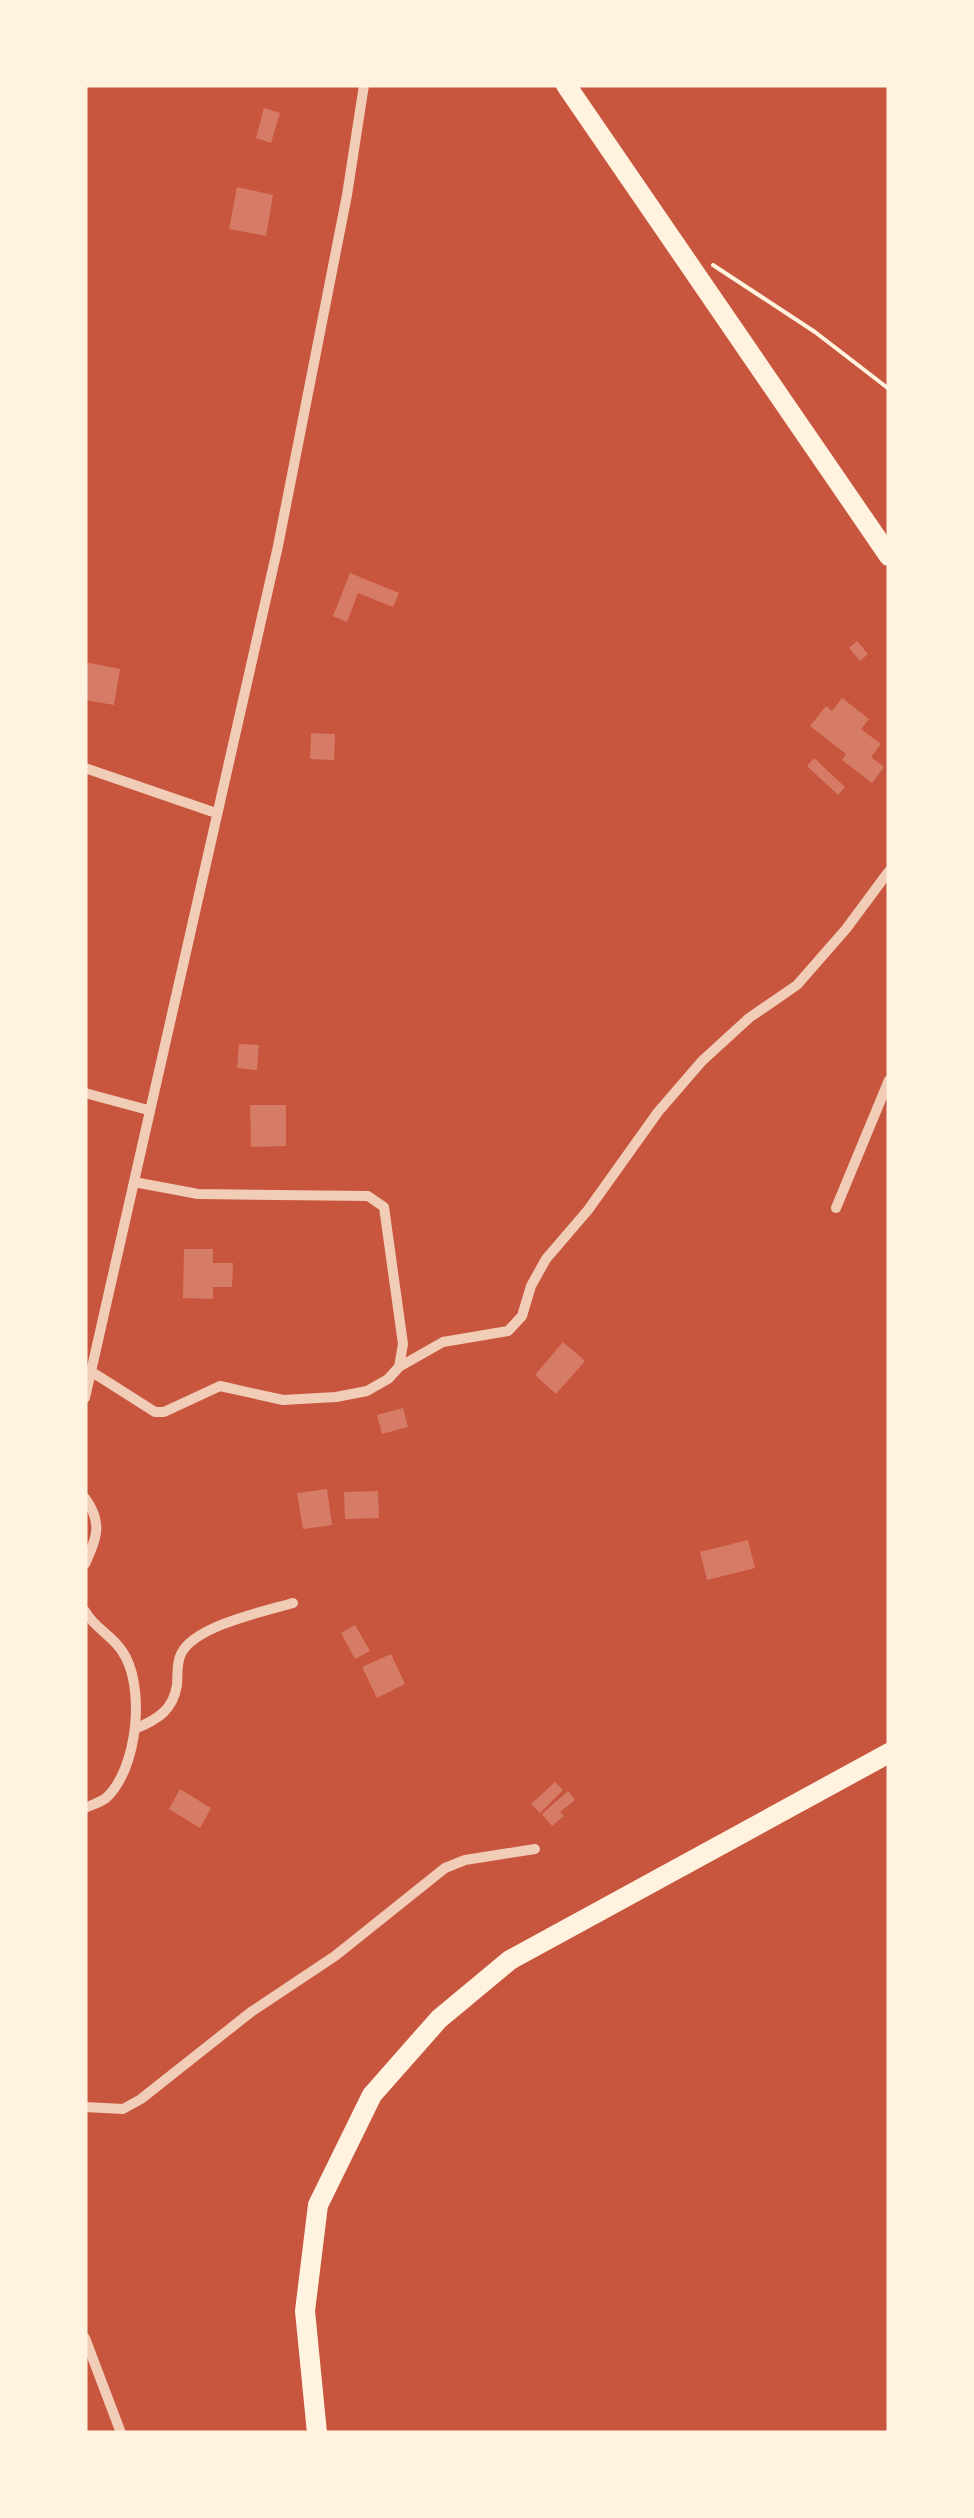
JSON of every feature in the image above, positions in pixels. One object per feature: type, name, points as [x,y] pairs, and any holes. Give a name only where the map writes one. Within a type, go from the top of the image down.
[{"type":"highway","points":[[566,85],[889,556]]},
{"type":"highway","points":[[317,2433],[305,2311],[318,2205],[372,2094],[438,2018],[510,1960],[889,1753]]},
{"type":"street","points":[[85,1398],[278,546],[364,85]]},
{"type":"street","points":[[85,768],[216,813]]},
{"type":"street","points":[[92,1372],[155,1412],[164,1412],[226,1386],[283,1400],[336,1397],[367,1391],[399,1366],[443,1342],[508,1331],[522,1316],[531,1286],[546,1258],[588,1210],[658,1112],[702,1061],[749,1018],[797,986],[889,871]]},
{"type":"street","points":[[836,1208],[889,1080]]},
{"type":"street","points":[[85,1093],[148,1110]]},
{"type":"street","points":[[134,1182],[198,1194],[368,1196],[384,1207],[403,1344],[399,1366]]},
{"type":"street","points":[[85,1498],[99,1524],[85,1564]]},
{"type":"street","points":[[136,1728],[166,1712],[176,1688],[181,1653],[192,1641],[227,1623],[293,1603]]},
{"type":"street","points":[[85,1612],[91,1623],[123,1651],[136,1692],[136,1728],[126,1765],[106,1797],[85,1808]]},
{"type":"street","points":[[85,2107],[122,2109],[141,2099],[251,2012],[335,1956],[444,1868],[465,1860],[535,1850]]},
{"type":"street","points":[[85,2338],[121,2433]]},
{"type":"path","points":[[680,249],[717,267],[815,332],[889,390]]},
{"type":"building","points":[[264,108],[280,113],[271,143],[256,138]]},
{"type":"building","points":[[237,187],[273,195],[266,236],[229,229]]},
{"type":"building","points":[[350,573],[399,593],[393,607],[358,593],[347,622],[333,616]]},
{"type":"building","points":[[857,641],[868,654],[860,661],[849,648]]},
{"type":"building","points":[[85,662],[120,669],[114,705],[85,700]]},
{"type":"building","points":[[842,698],[869,719],[861,729],[881,744],[871,757],[884,767],[872,783],[842,760],[846,754],[810,726],[826,706],[832,711]]},
{"type":"building","points":[[311,733],[335,734],[334,760],[310,759]]},
{"type":"building","points":[[814,758],[845,787],[838,795],[807,766]]},
{"type":"building","points":[[239,1044],[259,1045],[257,1070],[237,1068]]},
{"type":"building","points":[[250,1105],[286,1105],[286,1146],[251,1147]]},
{"type":"building","points":[[184,1249],[213,1249],[213,1263],[233,1263],[232,1287],[213,1287],[213,1299],[183,1298]]},
{"type":"building","points":[[563,1342],[585,1361],[556,1394],[535,1375]]},
{"type":"building","points":[[403,1408],[408,1427],[382,1434],[377,1415]]},
{"type":"building","points":[[327,1489],[332,1525],[303,1529],[297,1493]]},
{"type":"building","points":[[378,1491],[379,1518],[345,1519],[344,1492]]},
{"type":"building","points":[[748,1540],[755,1568],[707,1580],[700,1552]]},
{"type":"building","points":[[355,1625],[370,1651],[355,1659],[341,1633]]},
{"type":"building","points":[[391,1654],[405,1684],[377,1698],[362,1667]]},
{"type":"building","points":[[555,1782],[563,1790],[540,1813],[531,1804]]},
{"type":"building","points":[[180,1789],[211,1808],[200,1828],[169,1809]]},
{"type":"building","points":[[568,1791],[575,1800],[560,1812],[564,1816],[552,1826],[542,1814]]}]
